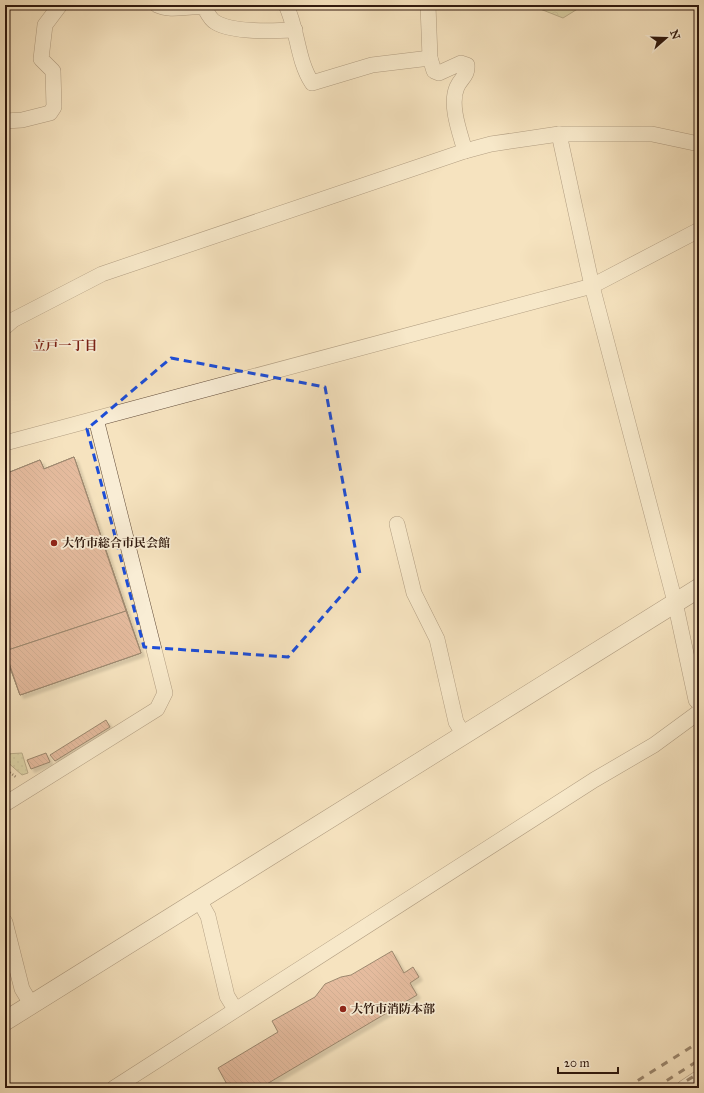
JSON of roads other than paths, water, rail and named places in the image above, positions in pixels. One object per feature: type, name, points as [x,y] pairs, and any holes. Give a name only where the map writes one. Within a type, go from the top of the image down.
[{"type":"street","points":[[5,121],[22,120],[50,113],[54,107],[53,72],[41,59],[45,25],[60,5]]},
{"type":"street","points":[[157,5],[172,9],[196,6],[204,8],[215,22],[234,28],[281,31],[295,30]]},
{"type":"street","points":[[286,5],[295,30],[305,72],[312,83],[372,66],[430,58]]},
{"type":"street","points":[[428,5],[430,58],[434,71],[439,72],[461,63],[467,65],[468,73],[457,87],[454,103],[465,151]]},
{"type":"street","points":[[559,134],[592,286],[675,602],[696,700],[699,703]]},
{"type":"street","points":[[5,326],[13,320],[102,274],[465,151],[491,144],[559,134],[652,134],[699,144]]},
{"type":"street","points":[[5,443],[592,286],[699,230]]},
{"type":"street","points":[[5,804],[157,708],[165,693],[96,419]]},
{"type":"street","points":[[397,524],[414,593],[437,639],[456,722],[464,735]]},
{"type":"street","points":[[5,1021],[699,588]]},
{"type":"street","points":[[114,1088],[594,780],[654,745],[699,712]]},
{"type":"street","points":[[199,900],[208,916],[227,996],[235,1009]]},
{"type":"street","points":[[5,922],[22,989],[31,1004]]},
{"type":"street","points":[[684,1088],[699,1078]]},
{"type":"railway","points":[[626,1088],[699,1042]]},
{"type":"railway","points":[[655,1088],[699,1060]]},
{"type":"railway","points":[[675,1088],[699,1073]]},
{"type":"place","name":"大竹市総合市民会館","points":[[54,543]]},
{"type":"place","name":"大竹市消防本部","points":[[343,1009]]},
{"type":"district","name":"立戸一丁目","points":[[65,346]]}]
